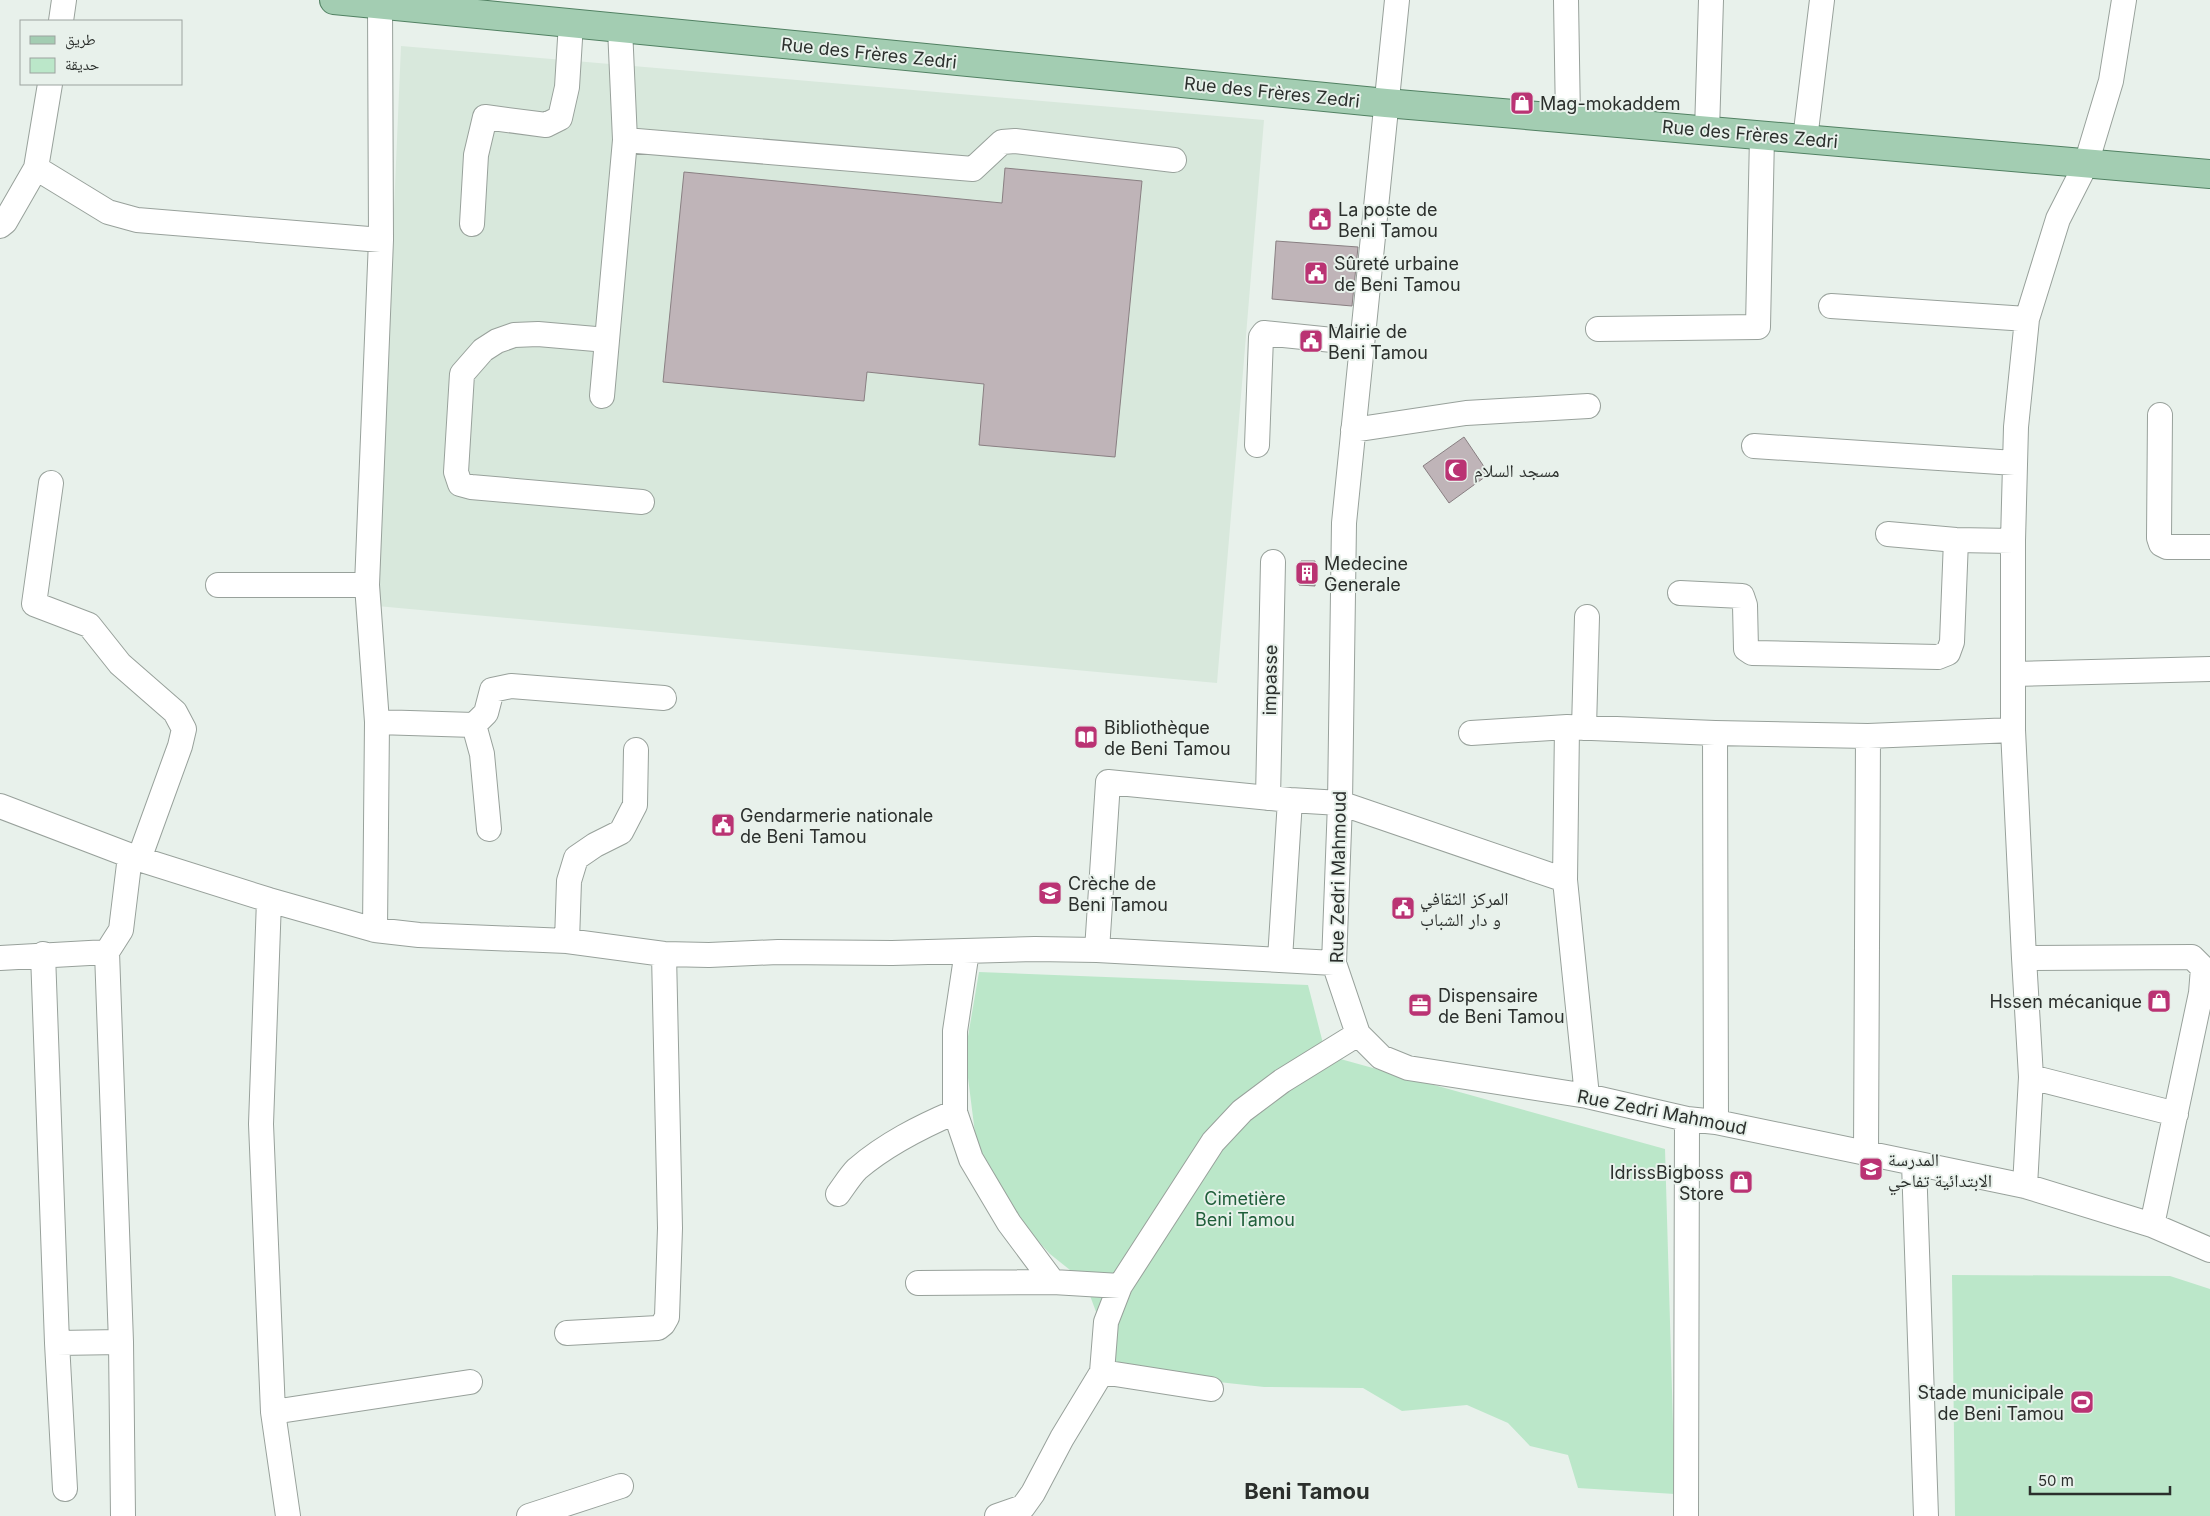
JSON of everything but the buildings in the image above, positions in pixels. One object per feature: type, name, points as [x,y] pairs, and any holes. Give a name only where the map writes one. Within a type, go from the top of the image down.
[{"type":"main road","name":"Rue des Frères Zedri","points":[[334,0],[1386,103],[2210,174]]},
{"type":"street","points":[[60,20],[64,0]]},
{"type":"street","name":"Rue Zedri Mahmoud","points":[[1397,0],[1344,523],[1340,803],[1334,963],[1358,1034],[1381,1057],[1408,1068],[1587,1096],[1687,1119],[1716,1122],[2025,1186],[2152,1224],[2210,1250]]},
{"type":"street","points":[[1566,0],[1568,119]]},
{"type":"street","points":[[1707,131],[1711,0]]},
{"type":"street","points":[[1805,139],[1822,0]]},
{"type":"street","points":[[2025,1186],[2031,1077],[2013,730],[2013,541],[2015,463],[2027,319],[2058,219],[2086,164],[2111,81],[2124,0]]},
{"type":"street","points":[[375,930],[377,722],[367,585],[381,240],[380,4]]},
{"type":"street","points":[[472,224],[476,155],[485,117],[546,126],[560,118],[567,87],[571,23]]},
{"type":"street","points":[[602,396],[625,140],[620,28]]},
{"type":"street","points":[[0,226],[5,222],[36,168],[50,85]]},
{"type":"street","points":[[1598,329],[1758,327],[1762,136]]},
{"type":"street","points":[[625,140],[973,169],[1002,142],[1015,140],[1174,160]]},
{"type":"street","points":[[36,168],[108,212],[137,220],[381,240]]},
{"type":"street","points":[[1831,306],[2027,319]]},
{"type":"street","points":[[1257,445],[1261,337],[1264,333],[1362,344]]},
{"type":"street","points":[[607,340],[538,334],[514,336],[497,341],[482,350],[462,374],[456,472],[460,484],[471,487],[642,502]]},
{"type":"street","points":[[1354,430],[1466,413],[1588,406]]},
{"type":"street","points":[[2160,415],[2159,538],[2161,544],[2167,546],[2210,547]]},
{"type":"street","points":[[1754,446],[2015,463]]},
{"type":"street","points":[[51,483],[34,604],[89,626],[120,664],[175,712],[184,729],[135,858],[121,930],[106,952],[121,1342],[123,1516]]},
{"type":"street","points":[[1888,534],[1956,540],[2013,541]]},
{"type":"street","points":[[1680,593],[1742,596],[1745,605],[1746,649],[1752,652],[1938,657],[1948,653],[1952,642],[1956,540]]},
{"type":"street","name":"impasse","points":[[1273,562],[1279,799],[1280,959]]},
{"type":"street","points":[[218,585],[367,585]]},
{"type":"street","points":[[1587,617],[1575,727],[1565,880],[1587,1096]]},
{"type":"street","points":[[2013,674],[2210,669]]},
{"type":"street","points":[[377,722],[474,726],[486,713],[492,690],[511,686],[664,698]]},
{"type":"street","points":[[474,726],[482,754],[489,829]]},
{"type":"street","points":[[1471,733],[1575,727],[1716,733],[1868,736],[2013,730]]},
{"type":"street","points":[[1716,733],[1716,1122]]},
{"type":"street","points":[[1866,1153],[1868,736]]},
{"type":"street","points":[[567,942],[569,881],[576,858],[595,845],[621,832],[635,805],[636,750]]},
{"type":"street","points":[[1097,950],[1108,782],[1279,799],[1340,803],[1565,880]]},
{"type":"street","points":[[0,806],[135,858],[269,900],[375,930],[419,935],[567,942],[664,954],[1097,950],[1334,963]]},
{"type":"street","points":[[269,900],[261,1124],[273,1412],[288,1516]]},
{"type":"street","points":[[967,951],[956,1031],[955,1112],[971,1159],[1008,1223],[1053,1282]]},
{"type":"street","points":[[0,958],[43,954],[106,952]]},
{"type":"street","points":[[43,954],[57,1343],[65,1489]]},
{"type":"street","points":[[567,1333],[658,1328],[667,1317],[670,1228],[664,954]]},
{"type":"street","points":[[2024,958],[2192,957],[2203,968],[2201,993],[2152,1224]]},
{"type":"street","points":[[997,1516],[1022,1507],[1028,1500],[1102,1372],[1106,1322],[1120,1286],[1179,1192],[1219,1136],[1242,1111],[1282,1081],[1358,1034]]},
{"type":"street","points":[[2031,1077],[2176,1114]]},
{"type":"street","points":[[838,1194],[856,1170],[888,1147],[917,1129],[955,1112]]},
{"type":"street","points":[[1686,1516],[1687,1119]]},
{"type":"street","points":[[1914,1163],[1926,1516]]},
{"type":"street","points":[[918,1284],[1053,1282],[1120,1286]]},
{"type":"street","points":[[57,1343],[121,1342]]},
{"type":"street","points":[[1102,1372],[1211,1389]]},
{"type":"street","points":[[273,1412],[470,1382]]},
{"type":"street","points":[[529,1516],[621,1486]]},
{"type":"shaded area","points":[[401,46],[1264,120],[1217,683],[377,606]]},
{"type":"green space","name":"Cimetière Beni Tamou","points":[[979,972],[1308,985],[1326,1055],[1665,1149],[1675,1494],[1578,1488],[1568,1455],[1530,1446],[1508,1423],[1467,1405],[1402,1411],[1363,1388],[1264,1387],[1191,1379],[1116,1366],[1085,1282],[1050,1254],[1015,1216],[976,1141],[965,1054]]},
{"type":"green space","name":"Stade municipale de Beni Tamou","points":[[1952,1275],[2170,1276],[2210,1289],[2210,1516],[1955,1516]]},
{"type":"place","name":"Mag-mokaddem","points":[[1522,103]]},
{"type":"place","name":"La poste de Beni Tamou","points":[[1320,219]]},
{"type":"place","name":"Sûreté urbaine de Beni Tamou","points":[[1316,273]]},
{"type":"place","name":"Mairie de Beni Tamou","points":[[1311,341]]},
{"type":"place","name":"مسجد السلام","points":[[1456,470]]},
{"type":"place","name":"Medecine Generale","points":[[1307,573]]},
{"type":"place","name":"Bibliothèque de Beni Tamou","points":[[1086,737]]},
{"type":"place","name":"Gendarmerie nationale de Beni Tamou","points":[[723,825]]},
{"type":"place","name":"Crèche de Beni Tamou","points":[[1050,893]]},
{"type":"place","name":"المركز الثقافي و دار الشباب","points":[[1403,908]]},
{"type":"place","name":"Hssen mécanique","points":[[2159,1001]]},
{"type":"place","name":"Dispensaire de Beni Tamou","points":[[1420,1005]]},
{"type":"place","name":"المدرسة الابتدائية تفاحي","points":[[1871,1169]]},
{"type":"place","name":"IdrissBigboss Store","points":[[1741,1182]]},
{"type":"place","name":"Stade municipale de Beni Tamou","points":[[2082,1402]]},
{"type":"district","name":"Beni Tamou","points":[[1307,1491]]}]
